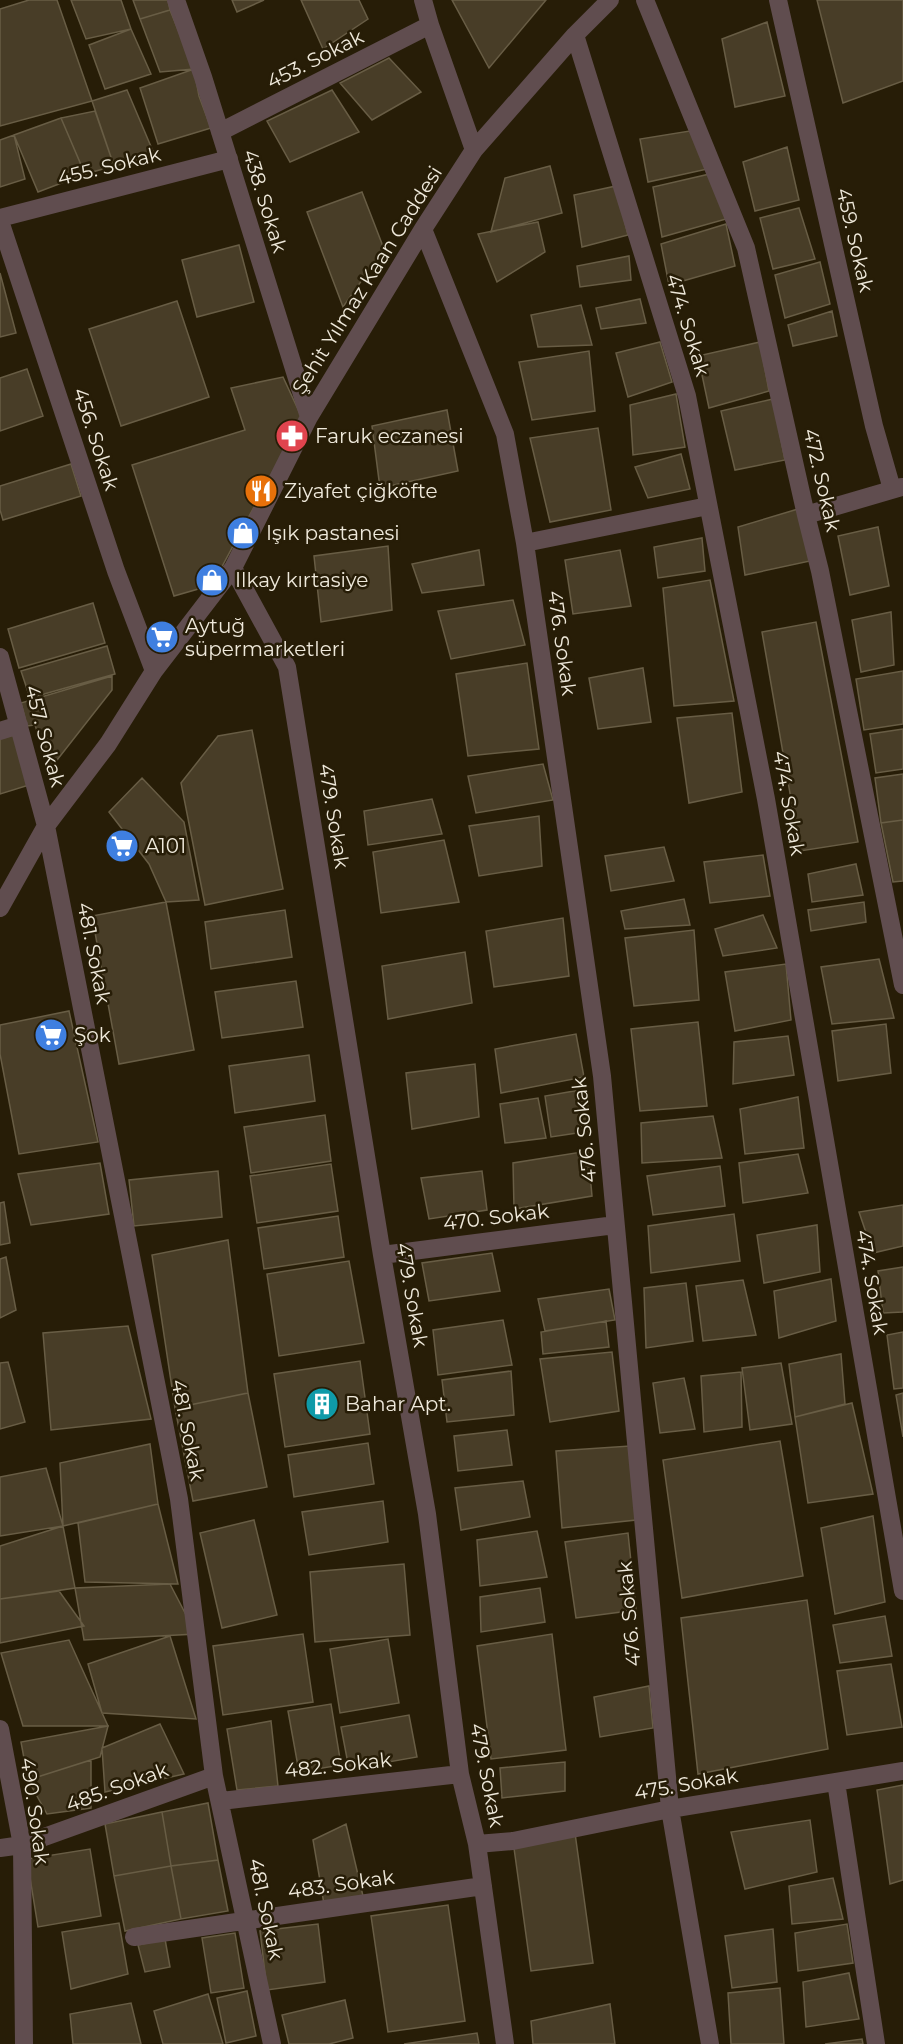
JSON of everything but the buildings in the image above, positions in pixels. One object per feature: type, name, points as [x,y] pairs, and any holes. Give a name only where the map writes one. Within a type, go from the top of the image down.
[{"type":"street","name":"438. Sokak","points":[[176,0],[203,77],[309,417]]},
{"type":"street","points":[[423,0],[474,150]]},
{"type":"street","name":"Şehit Yılmaz Kaan Caddesi","points":[[0,908],[46,826],[108,744],[154,671],[233,568],[309,417],[423,229],[474,150],[575,35],[610,0]]},
{"type":"street","name":"472. Sokak","points":[[645,0],[746,248],[820,572],[903,985]]},
{"type":"street","name":"459. Sokak","points":[[778,0],[871,415],[898,488]]},
{"type":"street","name":"453. Sokak","points":[[220,132],[430,25]]},
{"type":"street","name":"474. Sokak","points":[[575,35],[687,396],[768,810],[903,1592]]},
{"type":"street","name":"455. Sokak","points":[[0,219],[229,159]]},
{"type":"street","name":"456. Sokak","points":[[0,219],[116,571],[154,671]]},
{"type":"street","name":"476. Sokak","points":[[423,229],[505,434],[525,543],[602,1076],[670,1809],[710,2044]]},
{"type":"street","points":[[806,515],[898,488]]},
{"type":"street","points":[[525,543],[708,506]]},
{"type":"street","name":"479. Sokak","points":[[233,568],[287,668],[382,1255],[427,1514],[460,1774],[477,1844],[505,2044]]},
{"type":"street","name":"457. Sokak","points":[[0,657],[46,826]]},
{"type":"street","points":[[0,731],[19,725]]},
{"type":"street","name":"481. Sokak","points":[[46,826],[179,1499],[214,1776],[272,2044]]},
{"type":"street","name":"470. Sokak","points":[[382,1255],[615,1225]]},
{"type":"street","name":"490. Sokak","points":[[0,1730],[22,1845],[24,2044]]},
{"type":"street","name":"475. Sokak","points":[[477,1844],[513,1841],[670,1809],[903,1771]]},
{"type":"street","name":"482. Sokak","points":[[221,1801],[460,1774]]},
{"type":"street","name":"485. Sokak","points":[[0,1848],[22,1845],[214,1776]]},
{"type":"street","points":[[836,1782],[876,2044]]},
{"type":"street","name":"483. Sokak","points":[[134,1937],[483,1886]]},
{"type":"place","name":"Faruk eczanesi","points":[[292,436]]},
{"type":"place","name":"Ziyafet çiğköfte","points":[[261,491]]},
{"type":"place","name":"Işık pastanesi","points":[[243,533]]},
{"type":"place","name":"Ilkay kırtasiye","points":[[212,580]]},
{"type":"place","name":"Aytuğ süpermarketleri","points":[[162,637]]},
{"type":"place","name":"A101","points":[[122,846]]},
{"type":"place","name":"Şok","points":[[51,1035]]},
{"type":"place","name":"Bahar Apt.","points":[[322,1404]]}]
